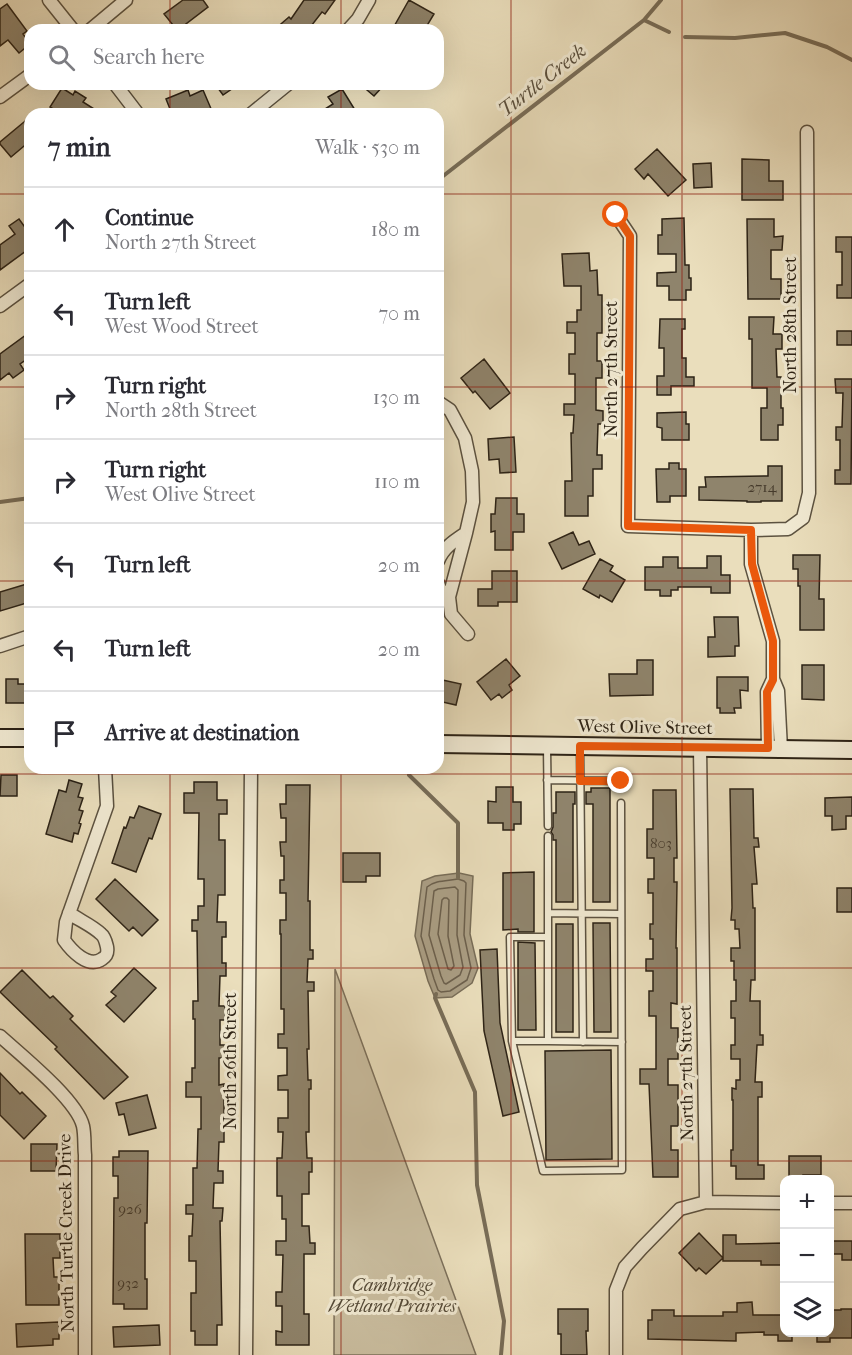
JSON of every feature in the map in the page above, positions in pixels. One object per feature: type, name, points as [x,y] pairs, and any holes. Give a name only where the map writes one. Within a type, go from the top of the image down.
[{"type":"main road","points":[[0,738],[24,738]]},
{"type":"main road","name":"West Olive Street","points":[[444,744],[852,750]]},
{"type":"street","points":[[49,0],[68,24]]},
{"type":"street","points":[[97,24],[126,0]]},
{"type":"street","points":[[353,24],[369,0]]},
{"type":"street","points":[[0,97],[24,79]]},
{"type":"street","points":[[120,90],[133,108]]},
{"type":"street","points":[[258,108],[281,90]]},
{"type":"street","name":"North 28th Street","points":[[751,530],[788,529],[803,518],[809,493],[807,132]]},
{"type":"street","name":"North 27th Street","points":[[616,215],[630,236],[628,526],[751,530]]},
{"type":"street","points":[[0,306],[24,288]]},
{"type":"street","points":[[444,406],[450,410],[465,438],[472,471],[473,502],[449,597],[451,614],[468,634]]},
{"type":"street","points":[[751,530],[752,564],[773,641],[773,680],[778,691],[774,749]]},
{"type":"street","points":[[444,551],[466,533]]},
{"type":"street","points":[[444,593],[449,597]]},
{"type":"street","points":[[0,646],[24,638]]},
{"type":"street","name":"North 27th Street","points":[[700,747],[705,1202]]},
{"type":"street","points":[[69,913],[107,806],[105,774]]},
{"type":"street","name":"North 26th Street","points":[[246,1355],[251,774]]},
{"type":"street","name":"North Turtle Creek Drive","points":[[0,1036],[72,1105],[83,1125],[85,1355]]},
{"type":"street","points":[[616,1355],[616,1290],[625,1268],[680,1209],[705,1202],[780,1203]]},
{"type":"street","points":[[834,1203],[852,1203]]},
{"type":"lane","points":[[547,746],[548,826]]},
{"type":"lane","points":[[580,746],[583,1042]]},
{"type":"lane","points":[[548,780],[621,781]]},
{"type":"lane","points":[[548,937],[510,937],[512,1041],[543,1171],[622,1170],[621,803]]},
{"type":"lane","points":[[548,836],[548,1041]]},
{"type":"lane","points":[[548,913],[621,914]]},
{"type":"lane","points":[[512,1041],[622,1042]]},
{"type":"green space","name":"Cambridge Wetland Prairies","points":[[335,969],[476,1355],[334,1355]]},
{"type":"water","points":[[459,873],[473,876],[470,934],[478,968],[472,983],[452,997],[435,998],[415,936],[422,881],[435,876]]},
{"type":"building","points":[[183,0],[203,0],[208,7],[186,24],[172,24],[164,14]]},
{"type":"building","points":[[304,0],[335,0],[325,14],[322,12],[313,24],[281,24],[289,17],[291,19]]},
{"type":"building","points":[[409,0],[434,14],[428,24],[395,24]]},
{"type":"building","points":[[7,4],[24,27],[24,49],[19,53],[8,40],[0,46],[0,9]]},
{"type":"building","points":[[61,90],[65,90],[73,95],[75,91],[86,98],[83,102],[92,108],[52,108],[50,107]]},
{"type":"building","points":[[188,90],[190,96],[203,90],[211,108],[170,108],[166,99]]},
{"type":"building","points":[[219,90],[230,90],[223,95]]},
{"type":"building","points":[[343,90],[354,108],[327,108],[333,104],[328,97]]},
{"type":"building","points":[[367,90],[380,90],[374,96]]},
{"type":"building","points":[[24,122],[24,146],[11,157],[0,142]]},
{"type":"building","points":[[657,149],[686,180],[668,196],[648,174],[644,179],[635,169]]},
{"type":"building","points":[[742,159],[769,160],[769,181],[783,181],[783,200],[742,200]]},
{"type":"building","points":[[711,163],[712,187],[694,188],[693,164]]},
{"type":"building","points":[[684,218],[685,265],[689,265],[691,290],[686,290],[686,300],[669,300],[669,286],[657,286],[657,273],[676,272],[676,254],[658,254],[658,235],[662,235],[662,219]]},
{"type":"building","points":[[19,219],[24,226],[24,252],[0,270],[0,245],[15,234],[9,226]]},
{"type":"building","points":[[747,219],[774,219],[774,237],[783,236],[782,250],[771,250],[771,279],[781,279],[781,299],[748,299]]},
{"type":"building","points":[[836,237],[852,237],[852,298],[837,298],[837,285],[842,285],[842,252],[836,252]]},
{"type":"building","points":[[589,253],[590,271],[597,270],[598,295],[602,295],[602,333],[597,333],[597,361],[602,361],[602,378],[596,378],[596,410],[603,411],[603,424],[598,424],[597,455],[602,455],[602,469],[593,469],[593,496],[588,496],[588,516],[565,516],[565,481],[572,481],[571,433],[573,433],[574,415],[564,415],[564,404],[575,404],[575,374],[569,374],[569,354],[575,354],[575,333],[567,333],[567,322],[577,322],[577,310],[581,310],[581,286],[564,286],[562,254]]},
{"type":"building","points":[[749,317],[774,317],[773,334],[782,334],[782,349],[776,349],[777,377],[781,377],[781,408],[783,408],[783,425],[778,425],[778,440],[761,440],[761,408],[767,408],[767,388],[752,388],[752,339],[749,339]]},
{"type":"building","points":[[660,319],[685,319],[685,329],[682,329],[682,358],[686,358],[686,377],[694,377],[694,386],[671,386],[671,395],[657,395],[657,376],[664,376],[664,348],[659,348]]},
{"type":"building","points":[[837,331],[852,331],[852,345],[837,345]]},
{"type":"building","points":[[24,336],[24,361],[20,364],[24,370],[13,378],[9,373],[0,380],[0,354]]},
{"type":"building","points":[[484,359],[510,393],[490,409],[461,378]]},
{"type":"building","points":[[835,379],[852,379],[851,484],[835,484],[835,470],[840,470],[840,440],[836,440],[836,427],[842,427],[843,393],[836,393]]},
{"type":"building","points":[[686,412],[689,440],[662,440],[662,428],[657,427],[657,413]]},
{"type":"building","points":[[514,437],[516,472],[500,473],[499,459],[489,460],[488,439]]},
{"type":"building","points":[[669,463],[679,463],[679,469],[686,469],[686,496],[670,496],[670,502],[657,502],[656,469],[669,469]]},
{"type":"building","points":[[768,466],[782,466],[782,501],[699,500],[699,487],[706,487],[705,477],[768,476]]},
{"type":"building","points":[[496,498],[517,498],[517,514],[524,514],[524,532],[513,532],[513,550],[495,550],[495,531],[491,532],[491,514],[495,514]]},
{"type":"building","points":[[573,532],[579,545],[589,541],[595,554],[562,569],[549,543]]},
{"type":"building","points":[[793,555],[820,555],[819,599],[824,599],[824,630],[800,630],[800,586],[798,586],[798,569],[793,569]]},
{"type":"building","points":[[707,556],[721,556],[721,575],[730,575],[730,593],[711,593],[711,587],[678,587],[678,590],[671,590],[671,596],[660,596],[660,590],[645,590],[645,567],[663,567],[663,557],[678,557],[678,568],[707,568]]},
{"type":"building","points":[[600,559],[613,566],[610,571],[625,580],[612,602],[583,589]]},
{"type":"building","points":[[492,571],[517,571],[517,602],[498,602],[498,606],[478,606],[478,589],[492,589]]},
{"type":"building","points":[[24,585],[24,604],[0,611],[0,592]]},
{"type":"building","points":[[714,617],[738,617],[739,646],[735,646],[735,656],[708,657],[708,637],[715,637]]},
{"type":"building","points":[[506,659],[520,676],[509,685],[512,690],[502,698],[499,694],[491,700],[477,682]]},
{"type":"building","points":[[637,660],[653,660],[653,695],[610,696],[609,674],[637,674]]},
{"type":"building","points":[[802,665],[824,665],[824,700],[802,699]]},
{"type":"building","points":[[717,677],[748,677],[748,691],[740,690],[741,708],[734,708],[735,713],[720,713],[720,708],[717,708]]},
{"type":"building","points":[[6,679],[18,679],[18,684],[24,684],[24,703],[6,703]]},
{"type":"building","points":[[444,680],[461,684],[456,705],[444,702]]},
{"type":"building","points":[[1,775],[17,775],[17,796],[0,796]]},
{"type":"building","points":[[69,780],[82,784],[78,797],[83,798],[79,810],[83,811],[79,823],[81,824],[78,834],[74,833],[72,842],[46,834],[59,790],[66,792]]},
{"type":"building","points":[[194,782],[217,782],[217,800],[227,800],[227,814],[219,814],[219,840],[225,840],[225,895],[218,895],[217,922],[226,922],[226,937],[222,937],[222,963],[226,963],[226,976],[220,976],[219,1006],[225,1006],[225,1020],[220,1020],[220,1045],[225,1045],[225,1058],[219,1058],[219,1085],[224,1084],[224,1142],[219,1142],[218,1171],[223,1171],[223,1183],[214,1183],[213,1208],[223,1208],[222,1221],[220,1221],[222,1325],[217,1325],[217,1345],[195,1345],[195,1331],[191,1331],[191,1293],[196,1293],[196,1261],[189,1261],[189,1236],[192,1236],[193,1214],[186,1214],[186,1205],[193,1205],[193,1168],[197,1168],[198,1129],[201,1129],[201,1097],[186,1097],[186,1082],[192,1082],[192,1068],[195,1068],[193,1001],[198,1001],[197,931],[192,931],[192,920],[198,920],[198,906],[204,906],[204,879],[198,879],[199,813],[184,813],[184,793],[194,793]]},
{"type":"building","points":[[286,785],[310,785],[308,901],[310,901],[310,950],[313,950],[313,959],[308,959],[307,982],[314,982],[314,991],[308,991],[309,1049],[307,1049],[308,1080],[311,1080],[311,1089],[309,1089],[309,1132],[306,1132],[307,1158],[312,1158],[312,1172],[309,1172],[309,1194],[302,1194],[302,1226],[309,1226],[310,1243],[315,1243],[315,1254],[304,1254],[304,1314],[309,1314],[309,1345],[276,1345],[276,1331],[282,1332],[282,1306],[276,1306],[276,1292],[282,1292],[283,1255],[276,1255],[276,1241],[286,1241],[286,1219],[282,1219],[282,1196],[277,1196],[277,1158],[282,1158],[283,1132],[278,1132],[278,1118],[288,1118],[288,1090],[278,1090],[278,1076],[287,1075],[287,1048],[278,1048],[278,1034],[284,1034],[284,1009],[281,1009],[280,920],[286,920],[286,893],[280,893],[280,880],[284,880],[284,856],[281,856],[280,842],[286,842],[286,818],[281,818],[280,804],[286,804]]},
{"type":"building","points":[[496,787],[513,787],[513,802],[521,802],[521,824],[514,824],[514,830],[503,830],[503,823],[488,823],[488,801],[496,802]]},
{"type":"building","points":[[591,788],[610,788],[610,902],[593,902],[593,804],[586,804],[586,792],[591,792]]},
{"type":"building","points":[[730,789],[753,789],[754,838],[758,838],[759,847],[754,847],[757,884],[752,884],[753,908],[755,908],[755,980],[751,980],[750,1001],[760,1001],[760,1035],[763,1035],[763,1045],[757,1045],[755,1082],[762,1082],[762,1097],[758,1097],[758,1165],[764,1165],[764,1179],[736,1179],[736,1166],[731,1166],[732,1088],[736,1089],[736,1080],[740,1080],[740,1059],[731,1059],[731,1045],[735,1045],[735,1018],[731,1018],[731,1001],[736,1001],[736,980],[734,980],[734,961],[731,961],[731,948],[740,948],[739,929],[735,929],[735,920],[731,920]]},
{"type":"building","points":[[653,790],[676,790],[677,858],[674,858],[674,882],[677,882],[677,1004],[671,1003],[671,1028],[678,1028],[678,1059],[668,1059],[668,1085],[678,1085],[678,1126],[671,1126],[671,1150],[678,1150],[678,1177],[653,1177],[649,1084],[640,1084],[640,1069],[656,1069],[656,1016],[649,1016],[649,991],[653,991],[653,971],[646,971],[646,959],[653,959],[650,924],[653,924],[653,893],[648,893],[648,879],[654,879],[654,858],[647,858],[647,829],[653,829]]},
{"type":"building","points":[[556,792],[575,792],[573,902],[556,902],[556,840],[553,840],[551,832],[553,813],[556,813]]},
{"type":"building","points":[[852,797],[852,816],[846,816],[846,829],[832,830],[832,816],[825,816],[825,798]]},
{"type":"building","points":[[139,806],[161,814],[136,872],[112,863],[124,827],[126,828],[130,817],[134,818]]},
{"type":"building","points":[[343,853],[380,853],[380,876],[366,876],[366,882],[343,882]]},
{"type":"building","points":[[534,872],[534,932],[518,932],[518,929],[503,930],[503,873]]},
{"type":"building","points":[[115,879],[158,920],[142,936],[133,927],[129,931],[96,899]]},
{"type":"building","points":[[837,888],[852,888],[852,912],[837,912]]},
{"type":"building","points":[[593,923],[610,923],[611,1032],[594,1032]]},
{"type":"building","points":[[556,924],[573,924],[573,1032],[556,1032]]},
{"type":"building","points":[[518,942],[535,943],[536,1030],[518,1030]]},
{"type":"building","points":[[497,949],[500,1023],[519,1112],[503,1116],[484,1031],[480,950]]},
{"type":"building","points":[[134,968],[156,988],[124,1022],[106,1005],[116,996],[111,992]]},
{"type":"building","points":[[22,970],[50,998],[53,996],[73,1016],[70,1019],[128,1077],[104,1099],[55,1049],[57,1047],[0,992]]},
{"type":"building","points":[[611,1050],[612,1159],[546,1160],[545,1051]]},
{"type":"building","points":[[0,1073],[46,1116],[24,1139],[0,1115]]},
{"type":"building","points":[[147,1095],[156,1128],[129,1135],[124,1114],[119,1115],[116,1103]]},
{"type":"building","points":[[31,1144],[57,1144],[56,1171],[31,1171]]},
{"type":"building","points":[[119,1151],[148,1151],[147,1223],[145,1223],[147,1309],[124,1309],[124,1304],[113,1304],[114,1198],[118,1198],[118,1176],[113,1176],[113,1157],[119,1157]]},
{"type":"building","points":[[789,1156],[821,1156],[821,1175],[789,1175]]},
{"type":"building","points":[[699,1233],[723,1258],[706,1274],[699,1268],[696,1271],[679,1253]]},
{"type":"building","points":[[25,1234],[60,1234],[60,1258],[53,1258],[54,1277],[59,1277],[59,1305],[26,1305]]},
{"type":"building","points":[[723,1235],[736,1235],[736,1244],[780,1243],[780,1265],[761,1265],[761,1261],[723,1261]]},
{"type":"building","points":[[834,1241],[852,1241],[852,1260],[842,1260],[842,1254],[834,1254]]},
{"type":"building","points":[[752,1302],[753,1315],[780,1315],[780,1337],[792,1337],[792,1341],[778,1341],[778,1335],[764,1335],[764,1332],[736,1333],[736,1341],[648,1339],[648,1320],[652,1320],[652,1310],[674,1310],[674,1316],[723,1316],[723,1312],[737,1312],[737,1303]]},
{"type":"building","points":[[558,1309],[588,1309],[587,1355],[561,1355]]},
{"type":"building","points":[[852,1309],[852,1338],[830,1338],[830,1342],[817,1342],[817,1337],[834,1337],[834,1310]]},
{"type":"building","points":[[59,1322],[59,1339],[53,1339],[53,1345],[17,1347],[16,1324]]},
{"type":"building","points":[[159,1325],[160,1345],[114,1347],[113,1327]]},
{"type":"waterway","name":"Turtle Creek","points":[[444,175],[644,20],[661,0]]},
{"type":"waterway","points":[[644,20],[669,32]]},
{"type":"waterway","points":[[685,37],[735,38],[785,33],[827,47],[852,60]]},
{"type":"waterway","name":"Turtle Creek","points":[[0,502],[24,499]]},
{"type":"waterway","points":[[409,775],[458,823],[458,878]]},
{"type":"waterway","points":[[436,994],[435,998],[475,1092],[477,1185],[504,1321],[501,1355]]},
{"type":"route","points":[[616,215],[630,236],[628,526],[751,530],[752,564],[773,641],[773,680],[767,692],[768,748],[580,746],[580,781],[621,781]]}]
